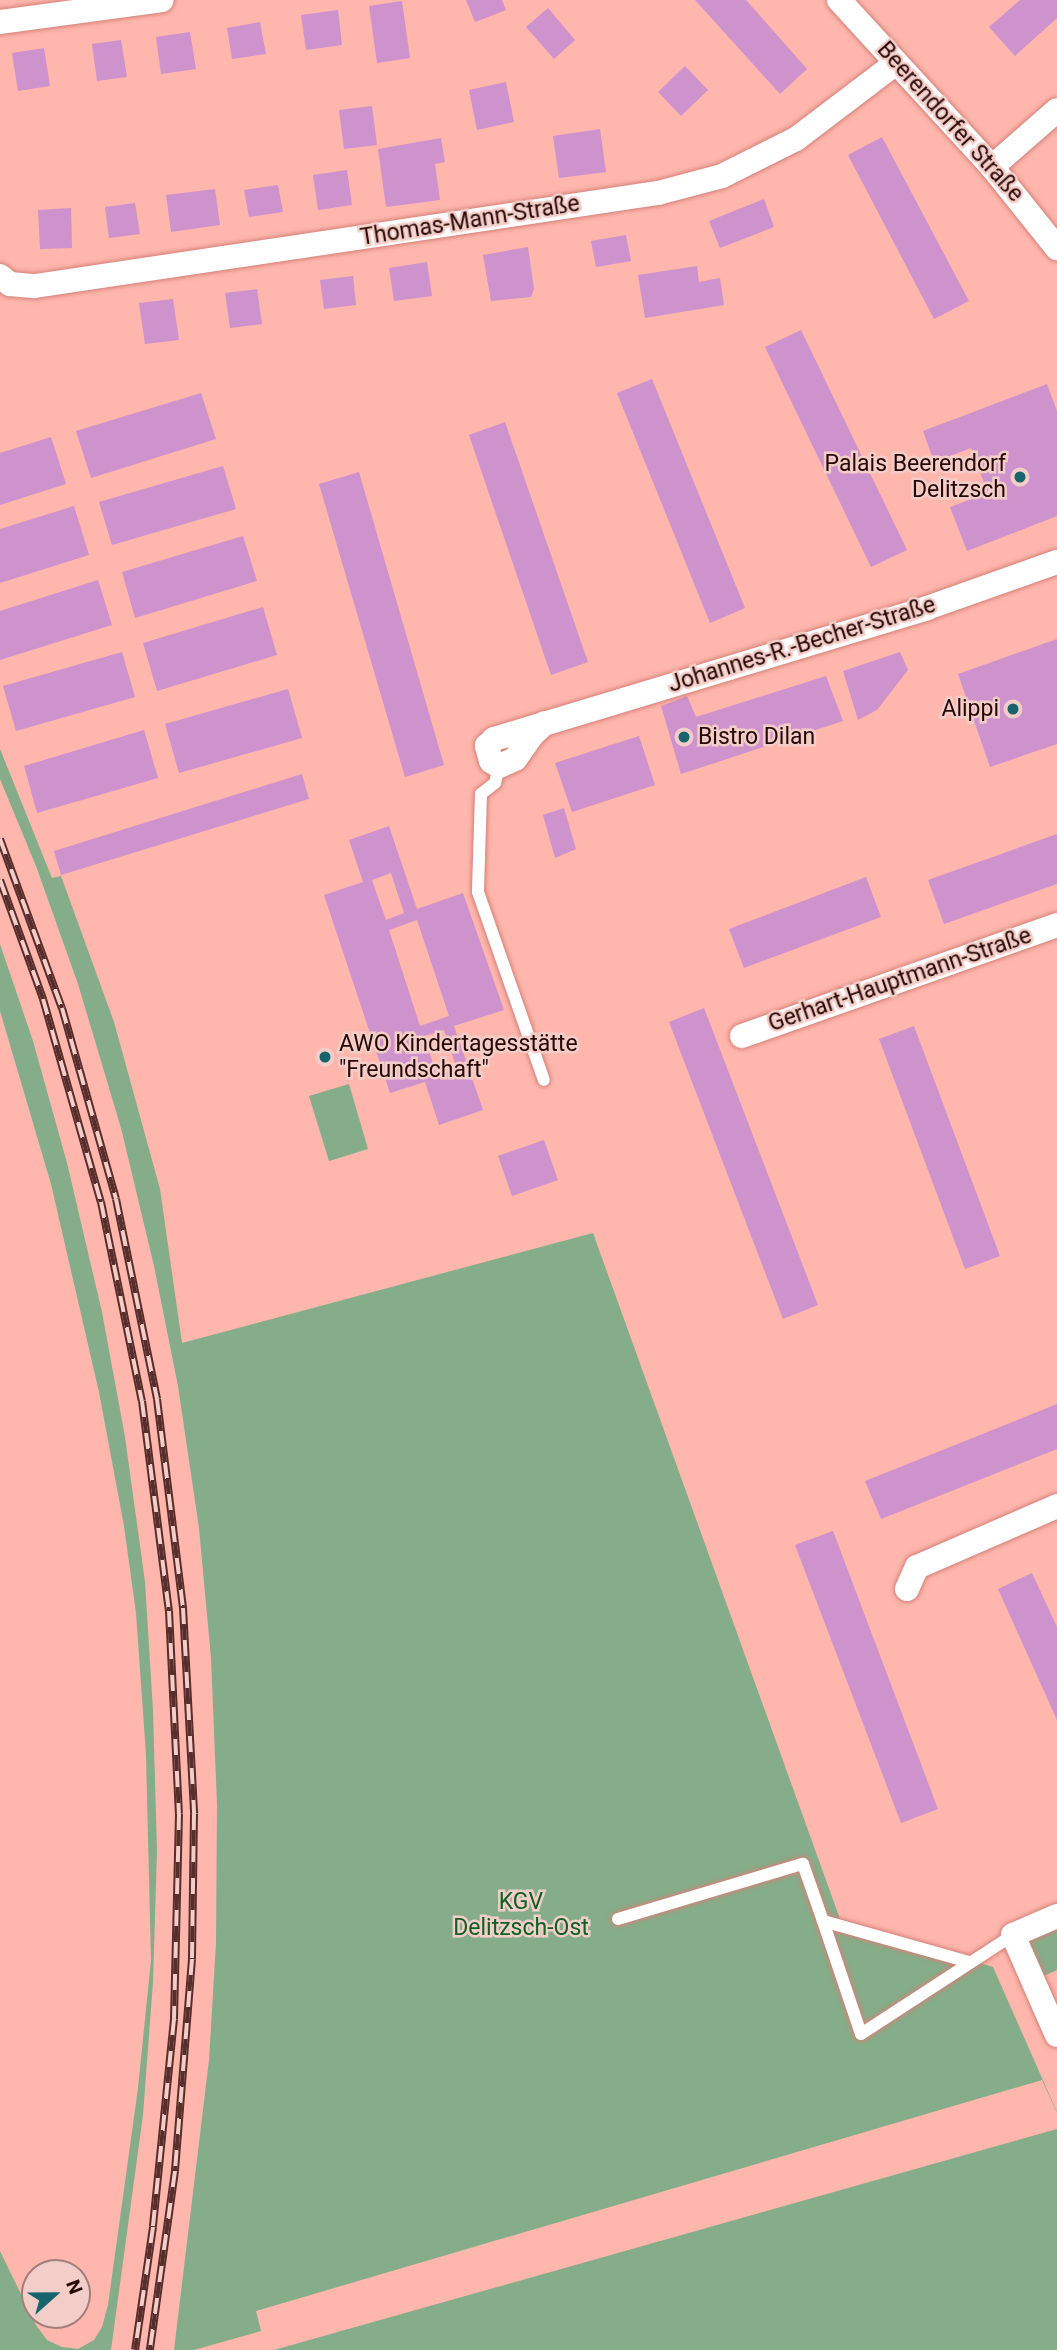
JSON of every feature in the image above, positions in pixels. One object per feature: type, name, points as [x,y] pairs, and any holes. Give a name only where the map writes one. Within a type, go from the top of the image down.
[{"type":"street","points":[[0,22],[162,0]]},
{"type":"street","name":"Beerendorfer Straße","points":[[839,0],[992,167],[1057,248]]},
{"type":"street","name":"Thomas-Mann-Straße","points":[[5,280],[35,286],[658,193],[722,176],[796,139],[897,63]]},
{"type":"street","points":[[992,167],[1057,110]]},
{"type":"street","name":"Johannes-R.-Becher-Straße","points":[[499,765],[515,759],[532,735],[545,723],[927,608],[1057,562]]},
{"type":"street","name":"Gerhart-Hauptmann-Straße","points":[[742,1036],[1057,925]]},
{"type":"street","points":[[906,1589],[917,1567],[1057,1506]]},
{"type":"street","points":[[1057,1916],[1013,1935],[1057,2035]]},
{"type":"lane","points":[[499,765],[495,783],[481,794],[478,892],[544,1080]]},
{"type":"lane","points":[[618,1919],[803,1864],[861,2034],[1013,1935]]},
{"type":"lane","points":[[824,1921],[969,1962]]},
{"type":"green space","name":"KGV Delitzsch-Ost","points":[[0,749],[52,878],[61,876],[114,1022],[160,1189],[182,1343],[593,1233],[840,1919],[993,1967],[1057,2113],[1042,2080],[256,2311],[261,2331],[194,2350],[174,2350],[209,2060],[216,1943],[217,1804],[211,1658],[199,1528],[178,1386],[154,1266],[121,1128],[78,984],[36,866],[0,779]]},
{"type":"green space","points":[[0,944],[33,1041],[67,1163],[102,1312],[125,1437],[145,1582],[153,1710],[157,1851],[153,1982],[143,2115],[111,2350],[0,2350],[0,2251],[21,2294],[21,2329],[39,2329],[47,2340],[62,2347],[78,2349],[94,2340],[102,2327],[108,2305],[138,2088],[151,1960],[146,1755],[136,1613],[124,1526],[99,1392],[51,1184],[0,1011]]},
{"type":"green space","points":[[349,1084],[368,1149],[329,1161],[309,1096]]},
{"type":"green space","points":[[1057,1916],[1057,1970],[1033,1981],[1013,1935]]},
{"type":"green space","points":[[1057,2129],[1057,2350],[274,2350]]},
{"type":"building","points":[[466,0],[502,0],[506,10],[475,22]]},
{"type":"building","points":[[695,0],[746,0],[807,69],[780,94]]},
{"type":"building","points":[[1020,0],[1057,0],[1057,18],[1015,56],[989,27]]},
{"type":"building","points":[[402,1],[410,58],[377,63],[369,6]]},
{"type":"building","points":[[548,8],[575,40],[554,59],[526,27]]},
{"type":"building","points":[[338,10],[342,45],[306,50],[301,15]]},
{"type":"building","points":[[260,22],[266,54],[232,59],[227,28]]},
{"type":"building","points":[[190,32],[196,69],[161,74],[156,37]]},
{"type":"building","points":[[121,40],[127,77],[97,81],[92,44]]},
{"type":"building","points":[[44,48],[50,86],[18,91],[12,53]]},
{"type":"building","points":[[685,66],[708,90],[681,116],[658,92]]},
{"type":"building","points":[[506,82],[514,122],[477,130],[469,90]]},
{"type":"building","points":[[372,106],[377,145],[344,149],[339,110]]},
{"type":"building","points":[[600,129],[606,172],[559,178],[553,136]]},
{"type":"building","points":[[882,137],[969,301],[934,319],[848,155]]},
{"type":"building","points":[[441,138],[445,162],[435,164],[440,200],[386,207],[378,149]]},
{"type":"building","points":[[347,170],[352,205],[318,210],[313,175]]},
{"type":"building","points":[[278,185],[283,212],[249,217],[244,190]]},
{"type":"building","points":[[215,189],[220,225],[171,232],[166,195]]},
{"type":"building","points":[[764,199],[774,227],[720,248],[709,221]]},
{"type":"building","points":[[135,203],[140,234],[109,238],[105,207]]},
{"type":"building","points":[[71,208],[72,248],[40,249],[38,210]]},
{"type":"building","points":[[626,235],[631,261],[596,267],[591,241]]},
{"type":"building","points":[[528,247],[534,289],[531,297],[491,301],[483,255]]},
{"type":"building","points":[[427,262],[432,296],[394,301],[389,268]]},
{"type":"building","points":[[697,266],[699,282],[720,278],[724,305],[645,318],[638,275]]},
{"type":"building","points":[[353,276],[356,305],[324,309],[320,280]]},
{"type":"building","points":[[257,289],[262,324],[230,328],[225,293]]},
{"type":"building","points":[[173,299],[179,340],[145,344],[139,303]]},
{"type":"building","points":[[801,330],[907,550],[871,567],[765,347]]},
{"type":"building","points":[[652,379],[745,608],[710,623],[617,393]]},
{"type":"building","name":"Palais Beerendorf Delitzsch","points":[[1047,384],[1057,411],[1057,516],[967,551],[950,507],[988,493],[971,448],[934,462],[923,431]]},
{"type":"building","points":[[201,393],[216,439],[91,478],[76,431]]},
{"type":"building","points":[[505,422],[588,662],[551,675],[469,435]]},
{"type":"building","points":[[51,437],[66,484],[0,505],[0,453]]},
{"type":"building","points":[[223,466],[236,509],[112,545],[99,502]]},
{"type":"building","points":[[359,472],[444,765],[405,777],[319,484]]},
{"type":"building","points":[[74,506],[89,555],[0,583],[0,529]]},
{"type":"building","points":[[243,536],[257,581],[135,618],[122,572]]},
{"type":"building","points":[[98,580],[112,625],[0,660],[0,611]]},
{"type":"building","points":[[263,607],[277,655],[157,691],[143,643]]},
{"type":"building","name":"Alippi","points":[[1057,639],[1057,744],[990,767],[958,674]]},
{"type":"building","points":[[122,652],[135,697],[16,731],[3,686]]},
{"type":"building","points":[[900,652],[908,670],[877,710],[858,720],[843,671]]},
{"type":"building","points":[[826,676],[843,721],[681,774],[661,706],[687,696],[696,717]]},
{"type":"building","points":[[288,689],[302,738],[179,773],[165,724]]},
{"type":"building","points":[[144,730],[158,778],[37,813],[24,766]]},
{"type":"building","points":[[639,736],[655,785],[572,812],[555,763]]},
{"type":"building","points":[[302,774],[309,799],[61,875],[54,851]]},
{"type":"building","points":[[564,808],[576,849],[555,858],[543,815]]},
{"type":"building","points":[[389,826],[417,909],[463,893],[504,1010],[454,1026],[483,1110],[439,1125],[425,1082],[390,1093],[324,895],[363,882],[349,840]],"holes":[[[391,873],[404,913],[386,920],[372,880]],[[417,920],[449,1016],[420,1026],[389,930]],[[444,1030],[457,1069],[437,1076],[424,1036]]]},
{"type":"building","points":[[1057,834],[1057,884],[944,924],[928,880]]},
{"type":"building","points":[[866,877],[881,917],[744,968],[729,929]]},
{"type":"building","points":[[704,1008],[818,1305],[783,1319],[669,1022]]},
{"type":"building","points":[[914,1026],[1000,1256],[965,1269],[879,1039]]},
{"type":"building","points":[[544,1140],[558,1180],[512,1196],[498,1156]]},
{"type":"building","points":[[1057,1404],[1057,1449],[881,1519],[865,1481]]},
{"type":"building","points":[[833,1531],[938,1809],[901,1823],[795,1545]]},
{"type":"building","points":[[1032,1573],[1057,1627],[1057,1720],[998,1589]]},
{"type":"railway","points":[[0,839],[62,1008],[116,1199],[157,1399],[183,1608],[194,1814],[192,1959],[175,2171],[150,2350]]},
{"type":"railway","points":[[0,880],[43,999],[101,1202],[142,1401],[169,1611],[179,1814],[174,2019],[153,2227],[135,2350]]},
{"type":"place","name":"Palais Beerendorf Delitzsch","points":[[1020,477]]},
{"type":"place","name":"Alippi","points":[[1013,709]]},
{"type":"place","name":"Bistro Dilan","points":[[684,737]]},
{"type":"place","name":"AWO Kindertagesstätte \"Freundschaft\"","points":[[325,1057]]}]
